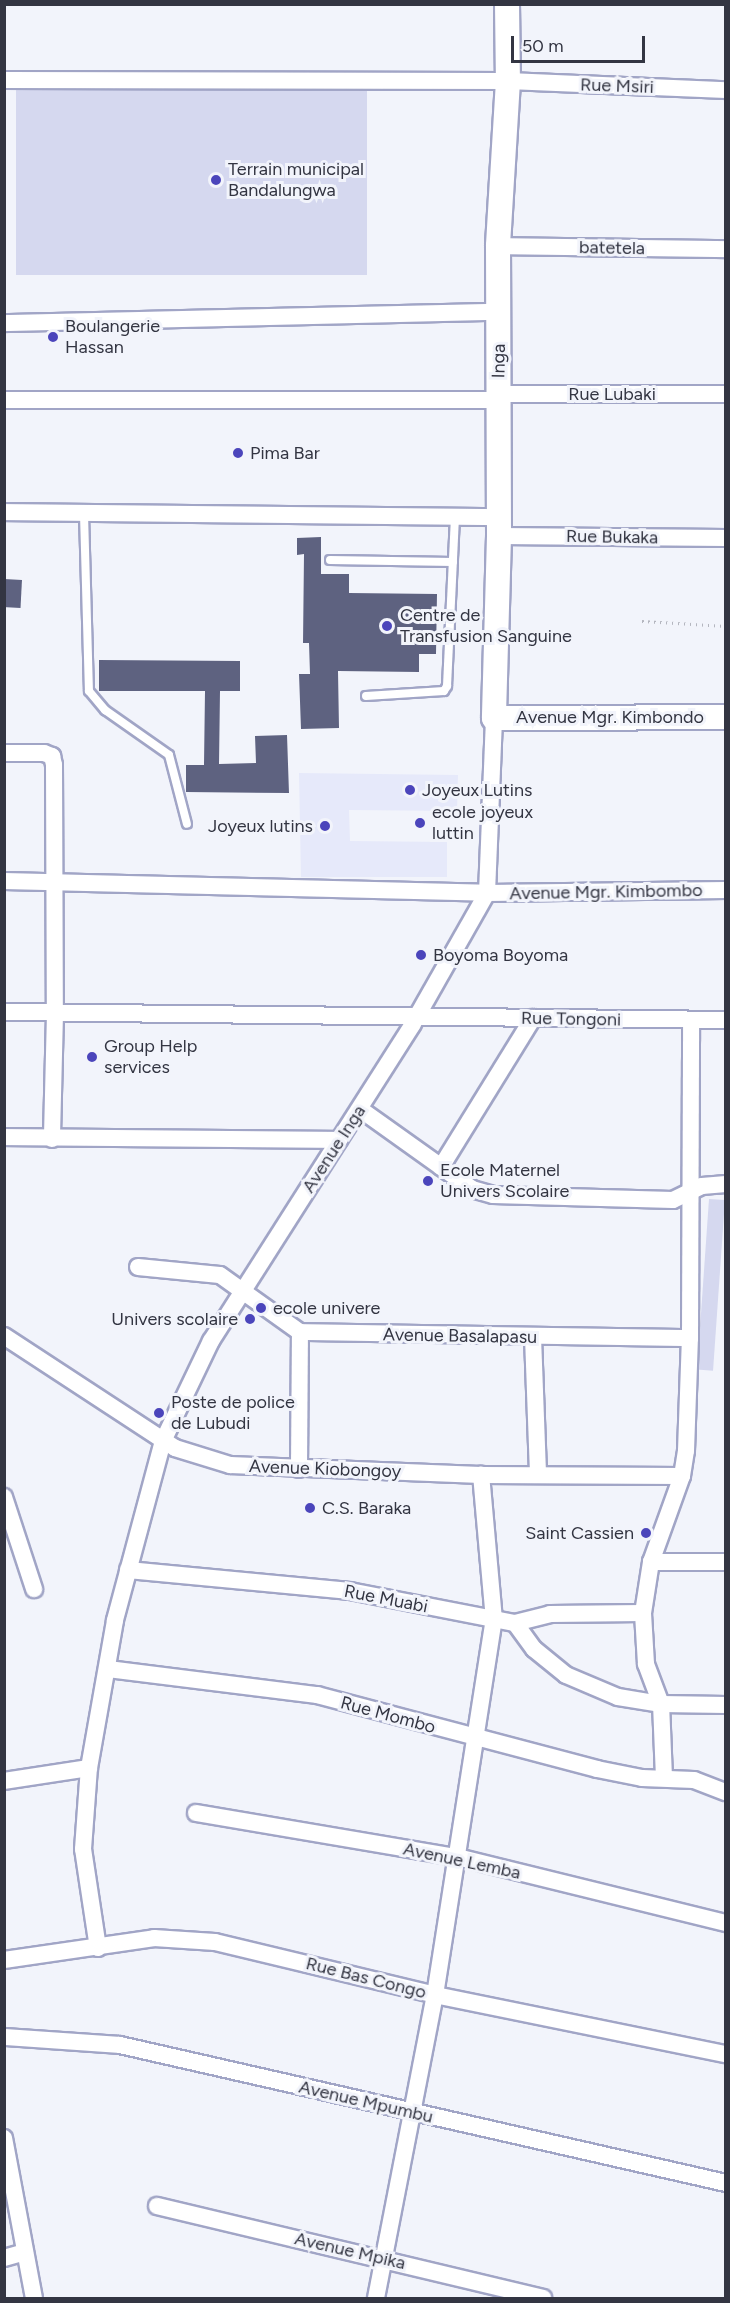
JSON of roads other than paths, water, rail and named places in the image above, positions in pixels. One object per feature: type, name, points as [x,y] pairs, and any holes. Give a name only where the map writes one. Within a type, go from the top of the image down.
[{"type":"street","name":"Inga","points":[[494,718],[499,526],[498,246],[508,81],[507,4]]},
{"type":"street","name":"Rue Msiri","points":[[4,80],[508,81],[726,90]]},
{"type":"street","name":"batetela","points":[[498,246],[726,249]]},
{"type":"street","points":[[4,323],[500,312]]},
{"type":"street","name":"Rue Lubaki","points":[[4,400],[726,394]]},
{"type":"street","name":"Rue Bukaka","points":[[4,512],[455,516],[499,526],[726,538]]},
{"type":"street","name":"Avenue Mgr. Kimbondo","points":[[494,718],[726,717]]},
{"type":"street","name":"Avenue Inga","points":[[98,1948],[83,1849],[89,1768],[128,1570],[163,1441],[211,1341],[417,1018],[487,893],[494,718]]},
{"type":"street","points":[[4,753],[52,756],[55,1013],[52,1139]]},
{"type":"street","name":"Avenue Mgr. Kimbombo","points":[[4,881],[54,880],[487,893],[726,890]]},
{"type":"street","name":"Rue Tongoni","points":[[4,1012],[726,1020]]},
{"type":"street","points":[[441,1167],[533,1018]]},
{"type":"street","points":[[664,1778],[661,1704],[646,1664],[643,1613],[651,1562],[682,1476],[690,1338],[691,1021]]},
{"type":"street","points":[[360,1110],[472,1189],[501,1196],[673,1200],[702,1186],[726,1184]]},
{"type":"street","points":[[4,1137],[339,1140]]},
{"type":"street","points":[[138,1267],[212,1271],[244,1288],[300,1332],[299,1469]]},
{"type":"street","name":"Avenue Basalapasu","points":[[300,1332],[690,1338]]},
{"type":"street","name":"Avenue Kiobongoy","points":[[4,1336],[163,1441],[230,1465],[481,1475],[682,1476]]},
{"type":"street","points":[[533,1337],[538,1475]]},
{"type":"street","points":[[376,2298],[415,2113],[494,1620],[481,1475]]},
{"type":"street","points":[[4,1497],[34,1589]]},
{"type":"street","points":[[651,1562],[726,1562]]},
{"type":"street","name":"Rue Muabi","points":[[128,1570],[350,1591],[515,1623],[550,1614],[643,1613]]},
{"type":"street","points":[[515,1623],[534,1649],[566,1675],[618,1697],[661,1704],[726,1705]]},
{"type":"street","name":"Rue Mombo","points":[[108,1669],[317,1695],[476,1739],[597,1769],[694,1780],[726,1792]]},
{"type":"street","points":[[4,1781],[89,1768]]},
{"type":"street","name":"Avenue Lemba","points":[[196,1813],[457,1857],[726,1923]]},
{"type":"street","name":"Rue Bas Congo","points":[[4,1960],[154,1938],[215,1942],[435,1995],[726,2054]]},
{"type":"street","name":"Avenue Mpumbu","points":[[4,2037],[120,2045],[726,2183]]},
{"type":"street","points":[[4,2139],[34,2298]]},
{"type":"street","name":"Avenue Mpika","points":[[157,2206],[543,2298]]},
{"type":"street","points":[[4,2258],[25,2252]]},
{"type":"lane","points":[[84,514],[89,691],[105,710],[169,755],[188,824]]},
{"type":"lane","points":[[366,696],[444,691],[455,516]]},
{"type":"lane","points":[[330,560],[453,562]]},
{"type":"place","name":"Terrain municipal Bandalungwa","points":[[216,180]]},
{"type":"place","name":"Boulangerie Hassan","points":[[53,337]]},
{"type":"place","name":"Pima Bar","points":[[238,453]]},
{"type":"place","name":"Centre de Transfusion Sanguine","points":[[387,626]]},
{"type":"place","name":"Joyeux Lutins","points":[[410,790]]},
{"type":"place","name":"ecole joyeux luttin","points":[[420,823]]},
{"type":"place","name":"Joyeux lutins","points":[[325,826]]},
{"type":"place","name":"Boyoma Boyoma","points":[[421,955]]},
{"type":"place","name":"Group Help services","points":[[92,1057]]},
{"type":"place","name":"Ecole Maternel Univers Scolaire","points":[[428,1181]]},
{"type":"place","name":"ecole univere","points":[[261,1308]]},
{"type":"place","name":"Univers scolaire","points":[[250,1319]]},
{"type":"place","name":"Poste de police de Lubudi","points":[[159,1413]]},
{"type":"place","name":"C.S. Baraka","points":[[310,1508]]},
{"type":"place","name":"Saint Cassien","points":[[646,1533]]}]
